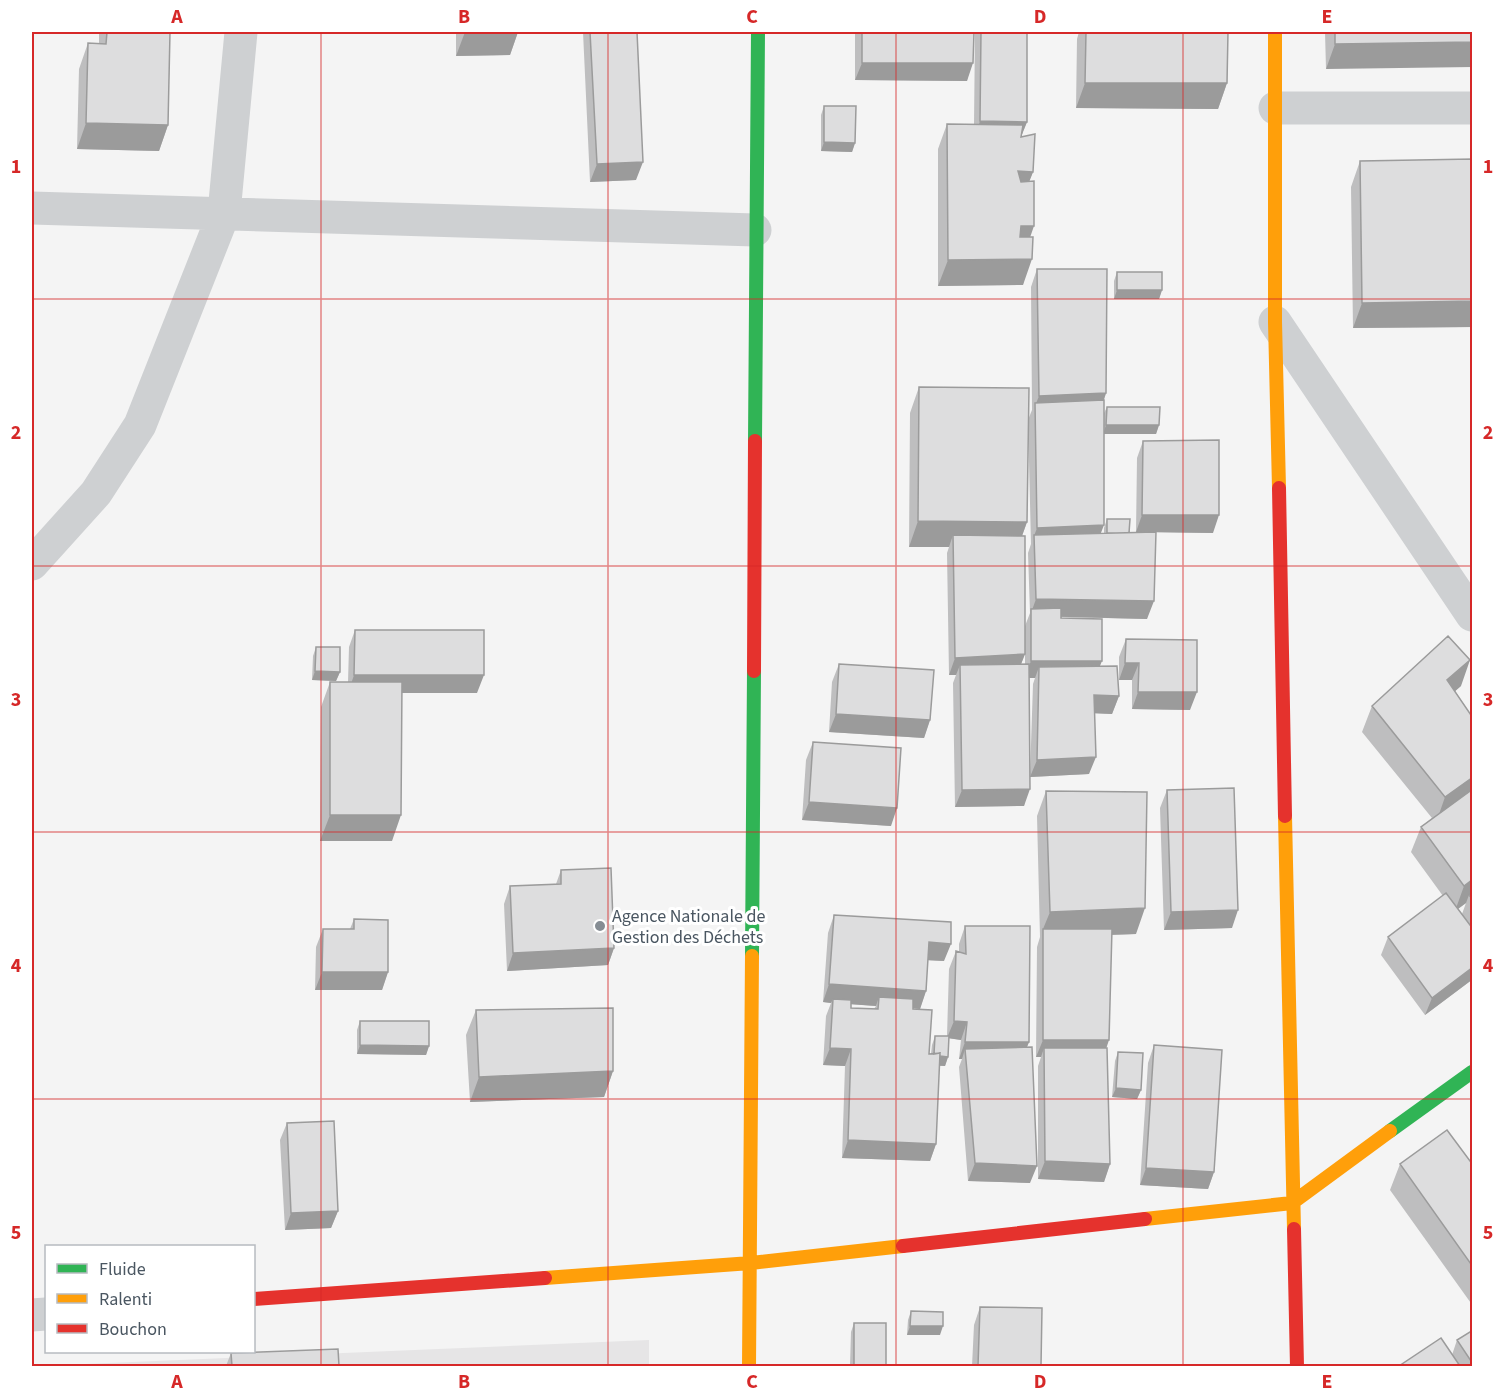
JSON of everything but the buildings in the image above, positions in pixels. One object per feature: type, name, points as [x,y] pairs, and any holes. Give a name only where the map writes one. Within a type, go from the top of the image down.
[{"type":"street","points":[[32,564],[96,493],[140,425],[224,213],[241,32]]},
{"type":"street","points":[[749,1366],[758,32]]},
{"type":"street","points":[[1275,32],[1275,322],[1292,1203],[1298,1366]]},
{"type":"street","points":[[1275,108],[1473,108]]},
{"type":"street","points":[[32,208],[755,230]]},
{"type":"street","points":[[1275,322],[1473,615]]},
{"type":"street","points":[[255,1299],[751,1263],[1292,1203],[1473,1072]]},
{"type":"shaded area","points":[[649,1340],[649,1366],[38,1366]]},
{"type":"traffic: fast","points":[[755,441],[758,32]]},
{"type":"traffic: fast","points":[[752,956],[754,671]]},
{"type":"traffic: fast","points":[[1390,1131],[1472,1072]]},
{"type":"traffic: slow","points":[[1275,32],[1275,322],[1279,488]]},
{"type":"traffic: slow","points":[[1285,816],[1294,1229]]},
{"type":"traffic: slow","points":[[749,1366],[752,956]]},
{"type":"traffic: slow","points":[[1145,1219],[1292,1203],[1390,1131]]},
{"type":"traffic: slow","points":[[545,1278],[751,1263],[903,1246]]},
{"type":"traffic: jam","points":[[754,671],[755,441]]},
{"type":"traffic: jam","points":[[1279,488],[1285,816]]},
{"type":"traffic: jam","points":[[903,1246],[1145,1219]]},
{"type":"traffic: jam","points":[[1294,1229],[1297,1366]]},
{"type":"traffic: jam","points":[[255,1299],[545,1278]]},
{"type":"place","name":"Agence Nationale de Gestion des Déchets","points":[[600,926]]}]
